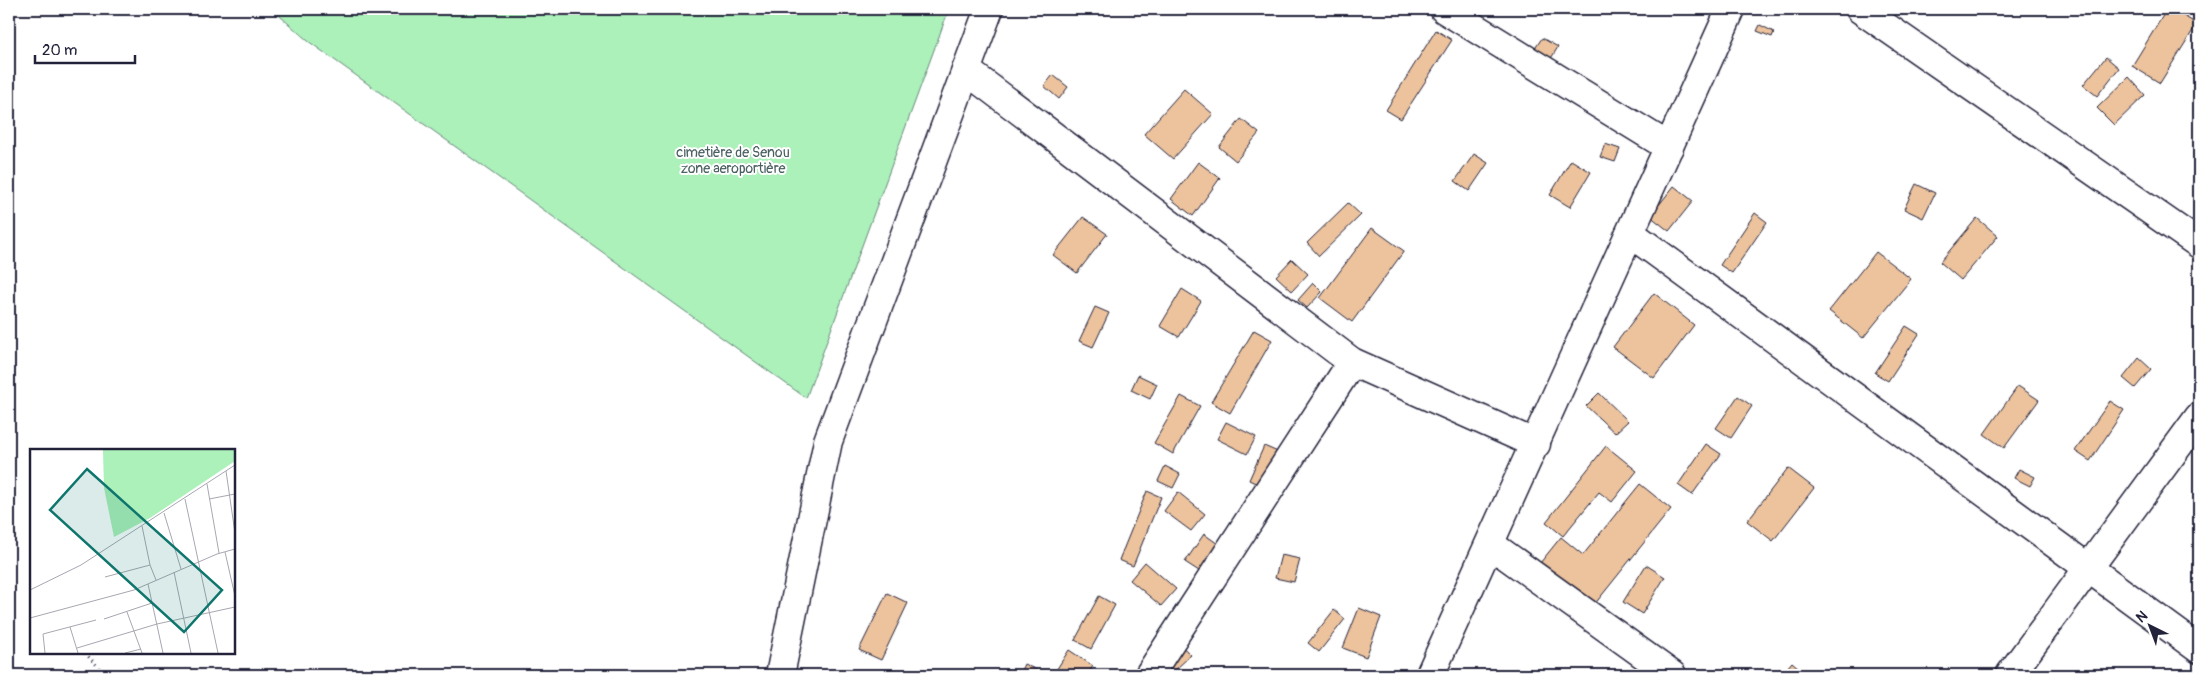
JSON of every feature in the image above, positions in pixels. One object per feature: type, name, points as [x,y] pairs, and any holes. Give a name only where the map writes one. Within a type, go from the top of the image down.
[{"type":"street","points":[[780,675],[828,441],[989,9]]},
{"type":"street","points":[[1444,9],[1669,146]]},
{"type":"street","points":[[1430,675],[1731,9]]},
{"type":"street","points":[[1860,9],[2199,244]]},
{"type":"street","points":[[966,70],[1352,362],[1536,444]]},
{"type":"street","points":[[1630,233],[2199,649]]},
{"type":"street","points":[[1149,675],[1352,362]]},
{"type":"street","points":[[2010,675],[2199,417]]},
{"type":"street","points":[[1490,544],[1672,675]]},
{"type":"path","points":[[86,654],[106,675]]},
{"type":"green space","name":"cimetière de Senou zone aeroportière","points":[[272,9],[949,9],[806,398],[308,41]]},
{"type":"building","points":[[2167,9],[2172,9],[2197,24],[2160,83],[2132,66]]},
{"type":"building","points":[[1760,25],[1774,32],[1772,37],[1757,31]]},
{"type":"building","points":[[1436,30],[1452,40],[1401,119],[1386,110]]},
{"type":"building","points":[[1542,38],[1558,47],[1550,60],[1534,50]]},
{"type":"building","points":[[2106,57],[2119,68],[2097,96],[2083,85]]},
{"type":"building","points":[[1053,75],[1068,87],[1059,99],[1044,86]]},
{"type":"building","points":[[2129,77],[2145,95],[2114,125],[2097,108]]},
{"type":"building","points":[[1184,89],[1213,114],[1173,159],[1144,134]]},
{"type":"building","points":[[1241,119],[1259,133],[1236,161],[1219,147]]},
{"type":"building","points":[[1605,144],[1620,149],[1615,162],[1600,157]]},
{"type":"building","points":[[1474,154],[1488,163],[1469,191],[1455,181]]},
{"type":"building","points":[[1571,160],[1591,172],[1570,207],[1550,195]]},
{"type":"building","points":[[1198,162],[1220,178],[1193,216],[1171,199]]},
{"type":"building","points":[[1916,184],[1935,193],[1923,218],[1904,209]]},
{"type":"building","points":[[1674,186],[1693,201],[1669,231],[1650,216]]},
{"type":"building","points":[[1348,203],[1361,215],[1319,256],[1307,243]]},
{"type":"building","points":[[1755,213],[1767,222],[1732,273],[1720,265]]},
{"type":"building","points":[[1083,217],[1107,234],[1077,273],[1053,255]]},
{"type":"building","points":[[1977,218],[1998,236],[1961,280],[1940,262]]},
{"type":"building","points":[[1372,228],[1404,251],[1352,322],[1320,298]]},
{"type":"building","points":[[1876,252],[1911,279],[1863,338],[1829,311]]},
{"type":"building","points":[[1292,259],[1308,274],[1292,291],[1276,276]]},
{"type":"building","points":[[1313,283],[1322,292],[1307,308],[1298,300]]},
{"type":"building","points":[[1182,289],[1201,301],[1179,337],[1160,326]]},
{"type":"building","points":[[1654,293],[1694,325],[1654,378],[1613,347]]},
{"type":"building","points":[[1095,307],[1109,313],[1093,347],[1079,341]]},
{"type":"building","points":[[1906,326],[1919,334],[1888,381],[1875,373]]},
{"type":"building","points":[[1254,330],[1272,340],[1230,413],[1211,402]]},
{"type":"building","points":[[2139,358],[2151,369],[2135,388],[2123,378]]},
{"type":"building","points":[[1138,375],[1157,384],[1150,399],[1131,390]]},
{"type":"building","points":[[2018,386],[2039,400],[2004,448],[1984,434]]},
{"type":"building","points":[[1599,393],[1628,421],[1615,433],[1586,406]]},
{"type":"building","points":[[1181,396],[1200,406],[1173,454],[1154,443]]},
{"type":"building","points":[[1738,396],[1752,406],[1731,438],[1716,428]]},
{"type":"building","points":[[2110,401],[2124,410],[2090,461],[2075,451]]},
{"type":"building","points":[[1226,422],[1256,437],[1247,454],[1217,439]]},
{"type":"building","points":[[1706,444],[1721,454],[1692,495],[1678,485]]},
{"type":"building","points":[[1264,446],[1280,453],[1264,487],[1249,480]]},
{"type":"building","points":[[1606,446],[1637,471],[1612,502],[1599,492],[1563,536],[1546,522]]},
{"type":"building","points":[[1165,466],[1180,474],[1173,488],[1158,481]]},
{"type":"building","points":[[1788,468],[1814,488],[1773,541],[1747,521]]},
{"type":"building","points":[[2019,469],[2035,477],[2030,486],[2014,478]]},
{"type":"building","points":[[1640,484],[1671,509],[1594,605],[1540,563],[1561,537],[1583,555]]},
{"type":"building","points":[[1147,491],[1161,497],[1133,566],[1119,560]]},
{"type":"building","points":[[1178,492],[1205,514],[1191,531],[1164,511]]},
{"type":"building","points":[[1204,534],[1221,546],[1202,573],[1185,562]]},
{"type":"building","points":[[1281,555],[1300,559],[1294,582],[1275,578]]},
{"type":"building","points":[[1145,562],[1176,589],[1161,606],[1130,580]]},
{"type":"building","points":[[1646,565],[1665,577],[1642,614],[1623,602]]},
{"type":"building","points":[[887,593],[908,603],[881,660],[859,650]]},
{"type":"building","points":[[1099,596],[1115,605],[1091,649],[1075,640]]},
{"type":"building","points":[[1359,608],[1381,617],[1366,657],[1343,648]]},
{"type":"building","points":[[1334,610],[1345,619],[1319,652],[1308,643]]},
{"type":"building","points":[[1174,639],[1191,655],[1174,671],[1158,656]]},
{"type":"building","points":[[1069,650],[1093,666],[1087,675],[1053,675]]},
{"type":"building","points":[[1792,662],[1807,675],[1781,675]]},
{"type":"building","points":[[1024,664],[1041,672],[1039,675],[1019,675]]}]
